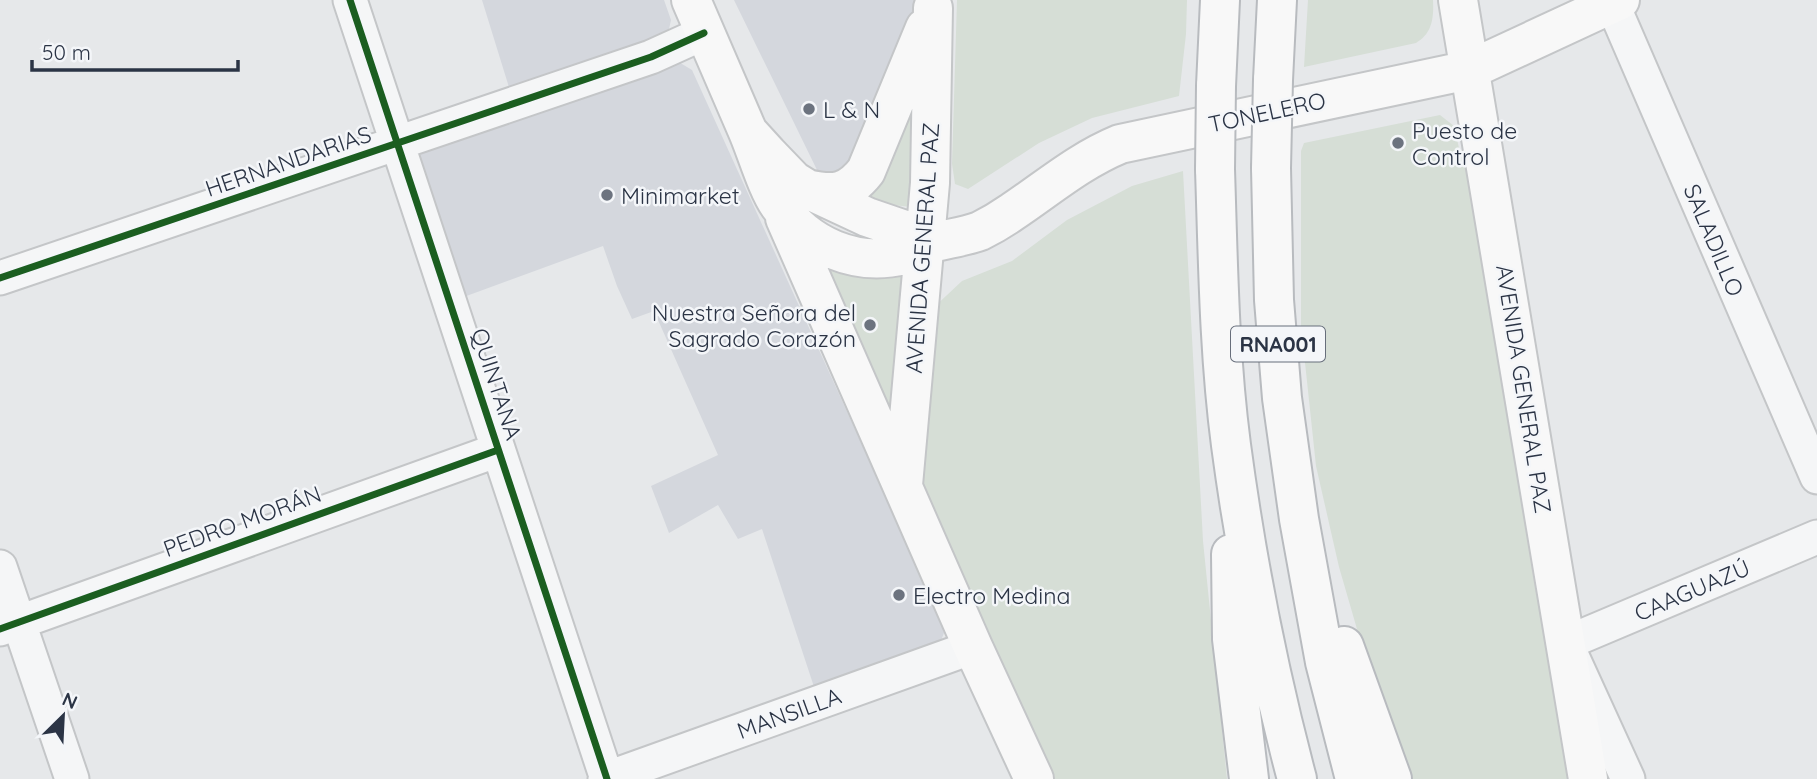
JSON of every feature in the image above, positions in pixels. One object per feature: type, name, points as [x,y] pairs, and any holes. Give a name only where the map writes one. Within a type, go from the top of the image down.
[{"type":"main road","name":"RNA001","points":[[1220,0],[1215,169],[1219,293],[1231,443],[1275,693],[1297,779]]},
{"type":"main road","name":"RNA001","points":[[1277,0],[1271,168],[1275,312],[1282,398],[1299,519],[1325,662],[1355,779]]},
{"type":"main road","name":"AVENIDA GENERAL PAZ","points":[[1458,0],[1588,779]]},
{"type":"main road","name":"TONELERO","points":[[925,245],[980,231],[1011,213],[1076,166],[1119,144],[1469,70],[1616,2]]},
{"type":"main road","name":"AVENIDA GENERAL PAZ","points":[[903,487],[930,183],[935,4]]},
{"type":"main road","points":[[793,197],[843,191],[858,182],[866,171],[935,4]]},
{"type":"main road","points":[[697,17],[748,132],[794,180],[793,197]]},
{"type":"main road","name":"AVENIDA GENERAL PAZ","points":[[793,197],[903,487],[1034,779]]},
{"type":"main road","points":[[793,197],[902,229],[925,245]]},
{"type":"main road","points":[[1231,443],[1232,639],[1249,779]]},
{"type":"main road","points":[[1299,519],[1392,779]]},
{"type":"street","name":"QUINTANA","points":[[350,0],[606,779]]},
{"type":"street","name":"SALADILLO","points":[[1616,2],[1817,477]]},
{"type":"street","name":"HERNANDARIAS","points":[[0,278],[652,57],[697,17]]},
{"type":"street","name":"PEDRO MORÁN","points":[[9,626],[498,450]]},
{"type":"street","name":"CAAGUAZÚ","points":[[1566,643],[1817,537]]},
{"type":"street","points":[[0,567],[9,626],[72,779]]},
{"type":"street","points":[[1566,643],[1628,779]]},
{"type":"street","name":"MANSILLA","points":[[606,779],[973,647]]},
{"type":"shaded area","points":[[482,0],[664,0],[671,20],[663,37],[512,97]]},
{"type":"shaded area","points":[[734,0],[923,0],[856,165],[841,178],[818,172]]},
{"type":"shaded area","points":[[957,0],[1187,0],[1179,96],[1092,118],[1039,143],[968,189],[955,184],[952,164]]},
{"type":"shaded area","points":[[1308,0],[1433,0],[1432,19],[1426,35],[1416,43],[1304,67]]},
{"type":"shaded area","points":[[677,61],[692,70],[942,621],[944,633],[940,643],[818,699],[762,529],[738,539],[718,505],[669,533],[651,486],[718,455],[654,311],[632,319],[603,246],[461,298],[416,168],[420,155],[430,145]]},
{"type":"shaded area","points":[[917,79],[911,207],[893,205],[870,198]]},
{"type":"shaded area","points":[[1440,115],[1454,126],[1461,157],[1471,156],[1584,779],[1408,779],[1368,667],[1339,567],[1316,466],[1301,325],[1301,151],[1304,143]]},
{"type":"shaded area","points":[[1183,171],[1203,541],[1227,779],[1053,779],[921,489],[931,310],[962,281],[1012,261],[1067,220],[1132,186]]},
{"type":"shaded area","points":[[807,248],[909,262],[896,450]]},
{"type":"cycle path","points":[[350,0],[607,779]]},
{"type":"cycle path","points":[[0,278],[651,57],[704,33]]},
{"type":"cycle path","points":[[0,629],[498,450]]},
{"type":"place","name":"L & N","points":[[809,109]]},
{"type":"place","name":"Puesto de Control","points":[[1398,143]]},
{"type":"place","name":"Minimarket","points":[[607,195]]},
{"type":"place","name":"Nuestra Señora del Sagrado Corazón","points":[[870,325]]},
{"type":"place","name":"Electro Medina","points":[[899,595]]}]
